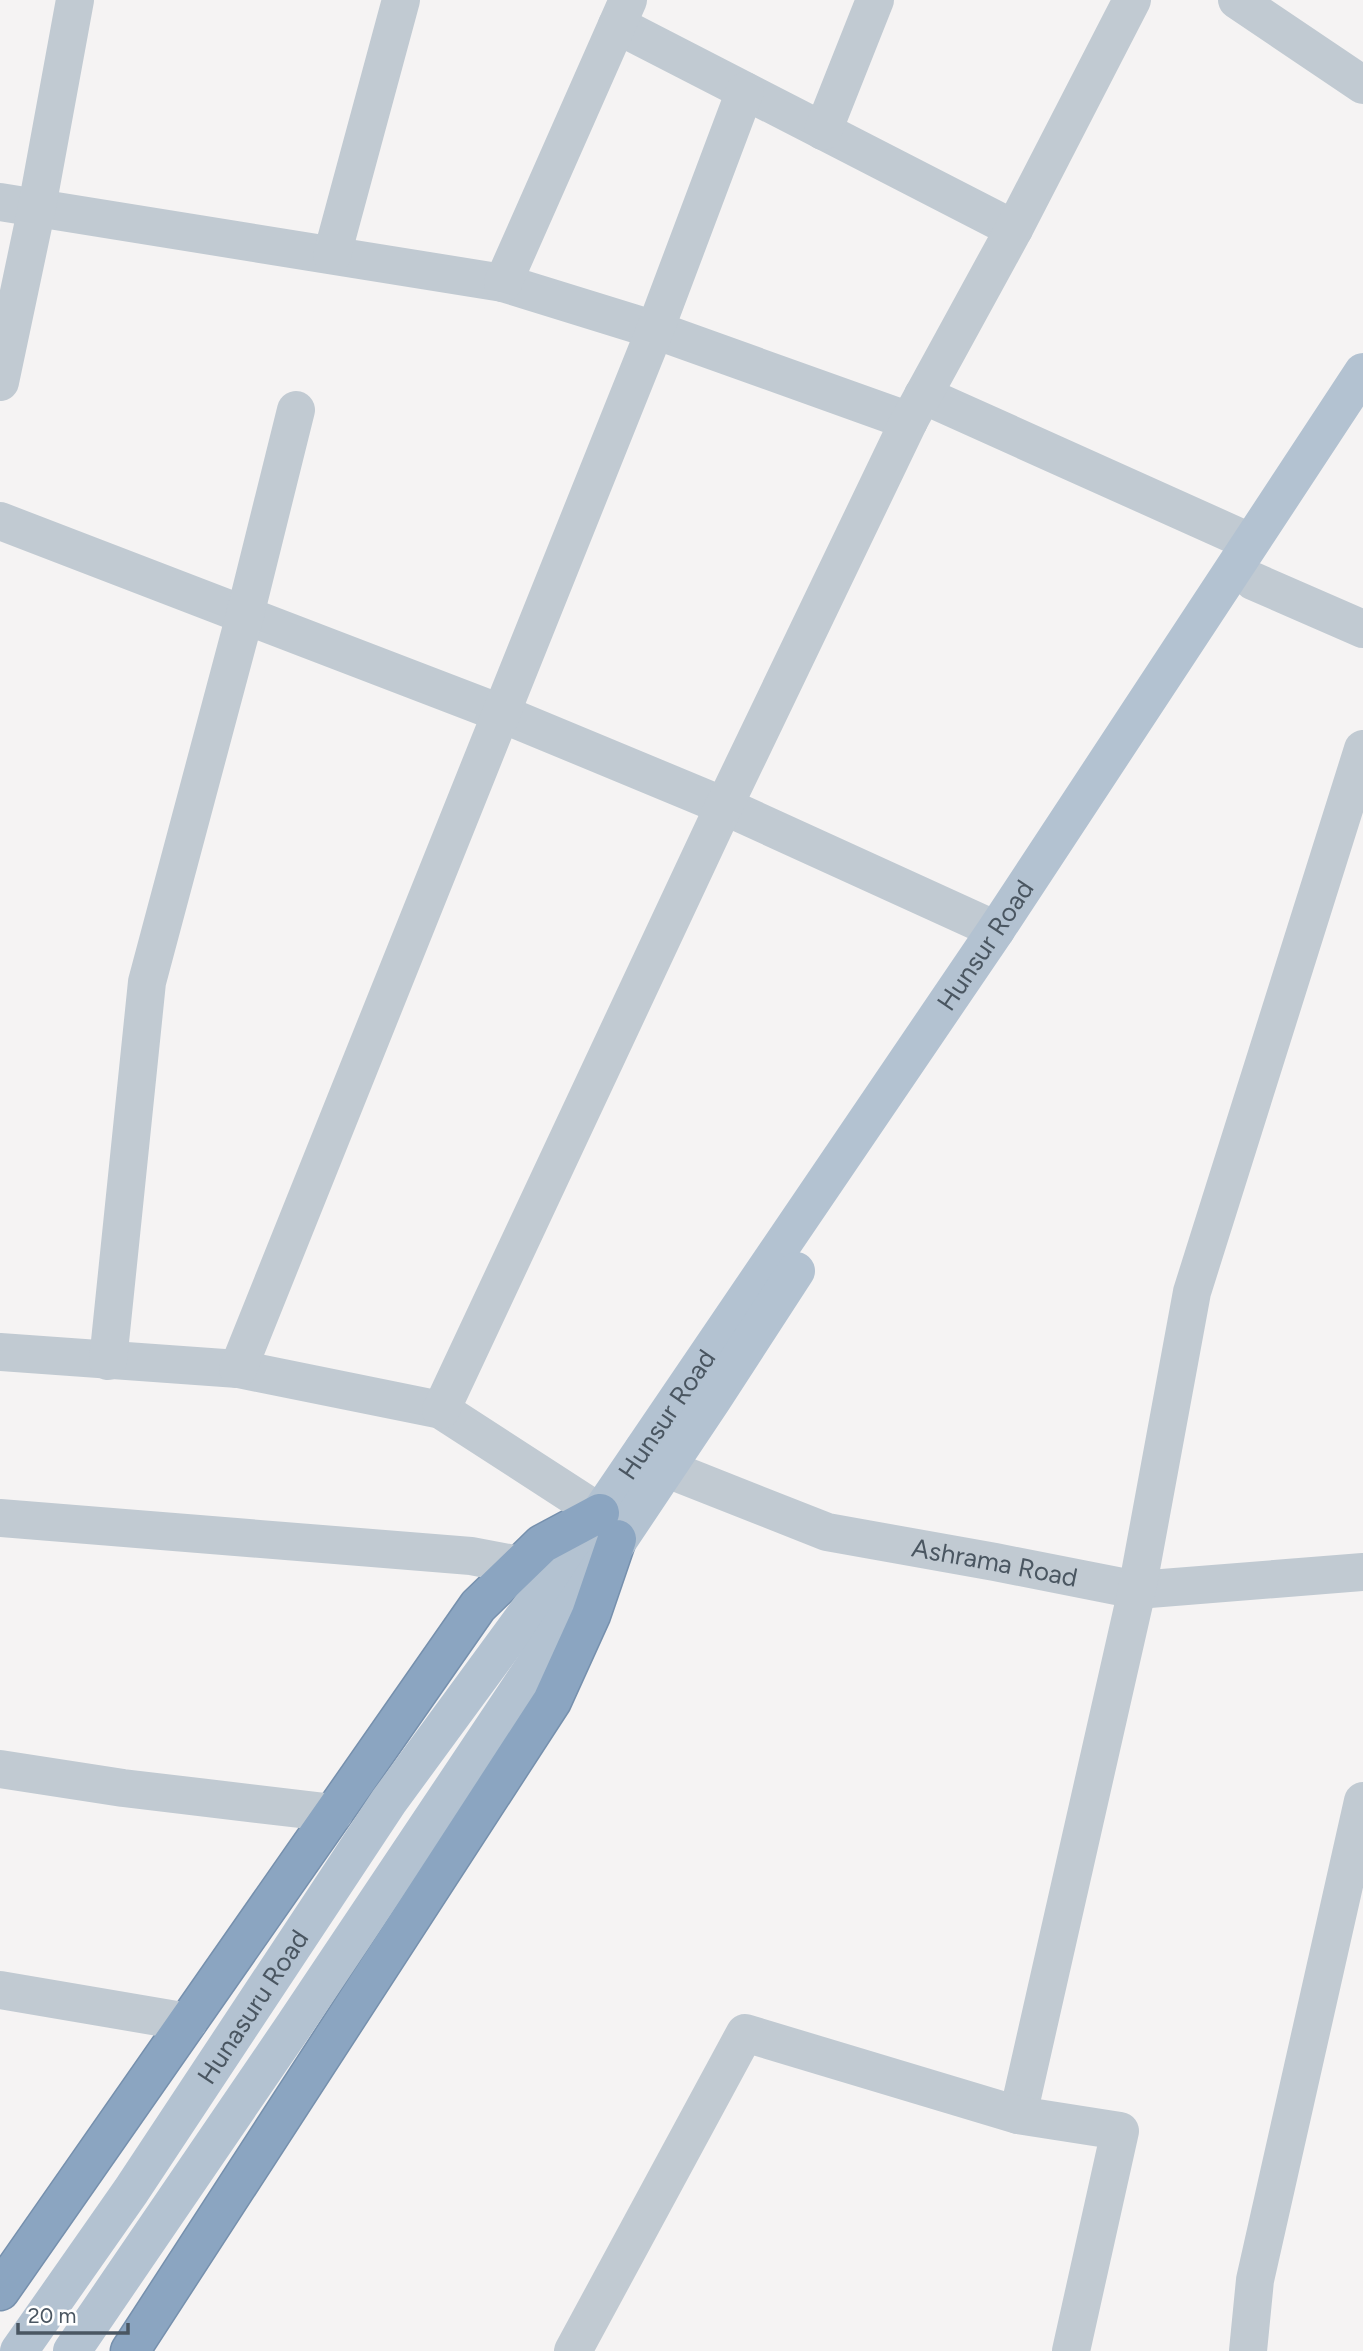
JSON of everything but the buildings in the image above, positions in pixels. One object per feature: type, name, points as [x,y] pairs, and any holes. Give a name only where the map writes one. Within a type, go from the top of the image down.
[{"type":"highway","points":[[0,2291],[478,1606],[530,1554],[609,1526]]},
{"type":"highway","points":[[130,2351],[552,1701],[591,1615],[609,1526]]},
{"type":"main road","name":"Hunsur Road","points":[[654,1459],[996,930],[1363,372]]},
{"type":"main road","points":[[609,1526],[654,1459],[713,1399],[1028,914],[1363,418]]},
{"type":"main road","name":"Hunasuru Road","points":[[19,2351],[131,2192],[389,1801],[489,1662],[609,1526]]},
{"type":"main road","name":"Hunasuru Road","points":[[72,2351],[295,2024],[524,1679],[609,1526]]},
{"type":"street","points":[[0,382],[18,205],[75,0]]},
{"type":"street","points":[[332,255],[401,0]]},
{"type":"street","points":[[823,131],[875,0]]},
{"type":"street","points":[[441,1410],[724,806],[916,408],[1014,229],[1132,0]]},
{"type":"street","points":[[1237,0],[1363,85]]},
{"type":"street","points":[[503,283],[623,13],[745,91],[1014,229]]},
{"type":"street","points":[[239,1369],[655,330],[745,91]]},
{"type":"street","points":[[18,205],[503,283],[916,408],[1250,542]]},
{"type":"street","points":[[108,1361],[147,982],[245,615],[296,410]]},
{"type":"street","points":[[0,521],[500,713],[724,806],[996,930]]},
{"type":"street","points":[[1253,581],[1363,629]]},
{"type":"street","points":[[1018,2115],[1137,1590],[1192,1292],[1363,749]]},
{"type":"street","points":[[0,1352],[239,1369],[441,1410],[609,1526]]},
{"type":"street","name":"Ashrama Road","points":[[654,1459],[827,1532],[1137,1590],[1363,1572]]},
{"type":"street","points":[[0,1518],[471,1556],[530,1554]]},
{"type":"street","points":[[0,1769],[123,1788],[334,1813]]},
{"type":"street","points":[[1248,2351],[1255,2280],[1363,1801]]},
{"type":"street","points":[[0,1990],[188,2022]]},
{"type":"street","points":[[573,2351],[745,2033],[1018,2115],[1120,2131],[1071,2351]]}]
